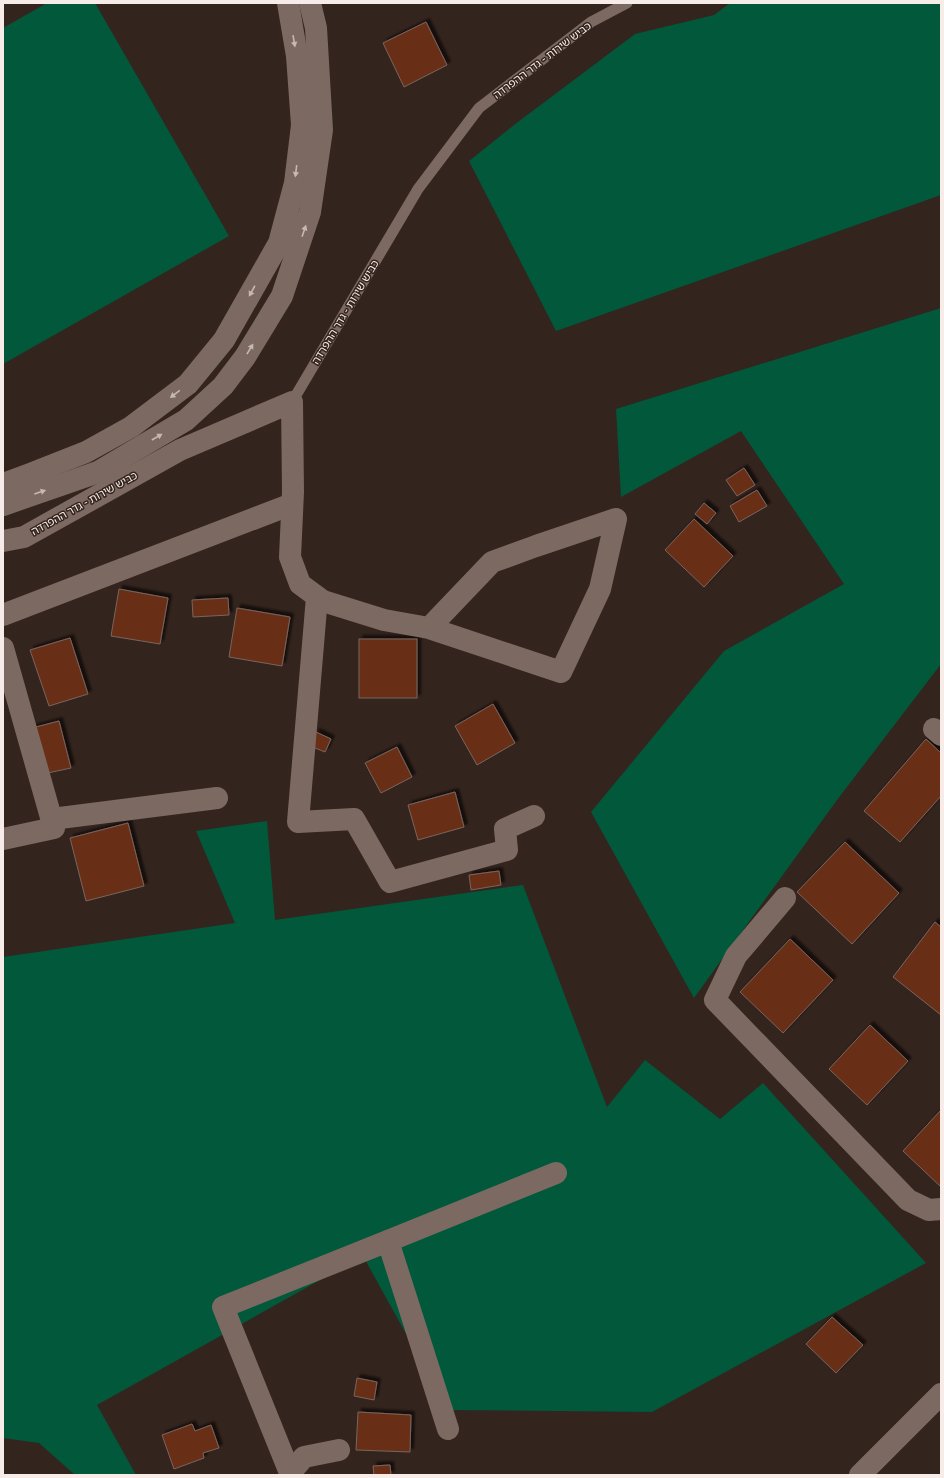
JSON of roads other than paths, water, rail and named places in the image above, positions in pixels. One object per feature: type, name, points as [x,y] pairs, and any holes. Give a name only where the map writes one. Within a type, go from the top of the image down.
[{"type":"street","points":[[3,484],[86,452],[131,427],[188,384],[224,340],[279,243],[295,183],[302,125],[297,56],[288,3]]},
{"type":"street","points":[[3,505],[98,472],[186,420],[223,386],[245,357],[282,296],[310,212],[322,130],[316,28],[310,3]]},
{"type":"street","points":[[292,402],[292,504],[290,558],[300,584],[323,601],[384,620],[429,628],[561,672],[600,589],[616,519],[492,562],[429,628]]},
{"type":"street","name":"כביש שירות - גדר ההפרדה","points":[[3,541],[24,537],[180,450],[292,402]]},
{"type":"street","points":[[3,615],[292,504]]},
{"type":"street","points":[[317,597],[298,822],[354,819],[390,882],[508,850],[505,828],[534,816]]},
{"type":"street","points":[[3,648],[54,828],[3,840]]},
{"type":"street","points":[[52,819],[217,798]]},
{"type":"street","points":[[785,898],[736,956],[715,1000],[908,1200],[930,1210],[941,1209]]},
{"type":"street","points":[[339,1450],[304,1457],[290,1474],[223,1307],[556,1173]]},
{"type":"street","points":[[388,1241],[448,1430]]},
{"type":"street","points":[[860,1475],[941,1394]]},
{"type":"lane","name":"כביש שירות - גדר ההפרדה","points":[[292,402],[418,189],[479,108],[591,22],[627,3]]}]
